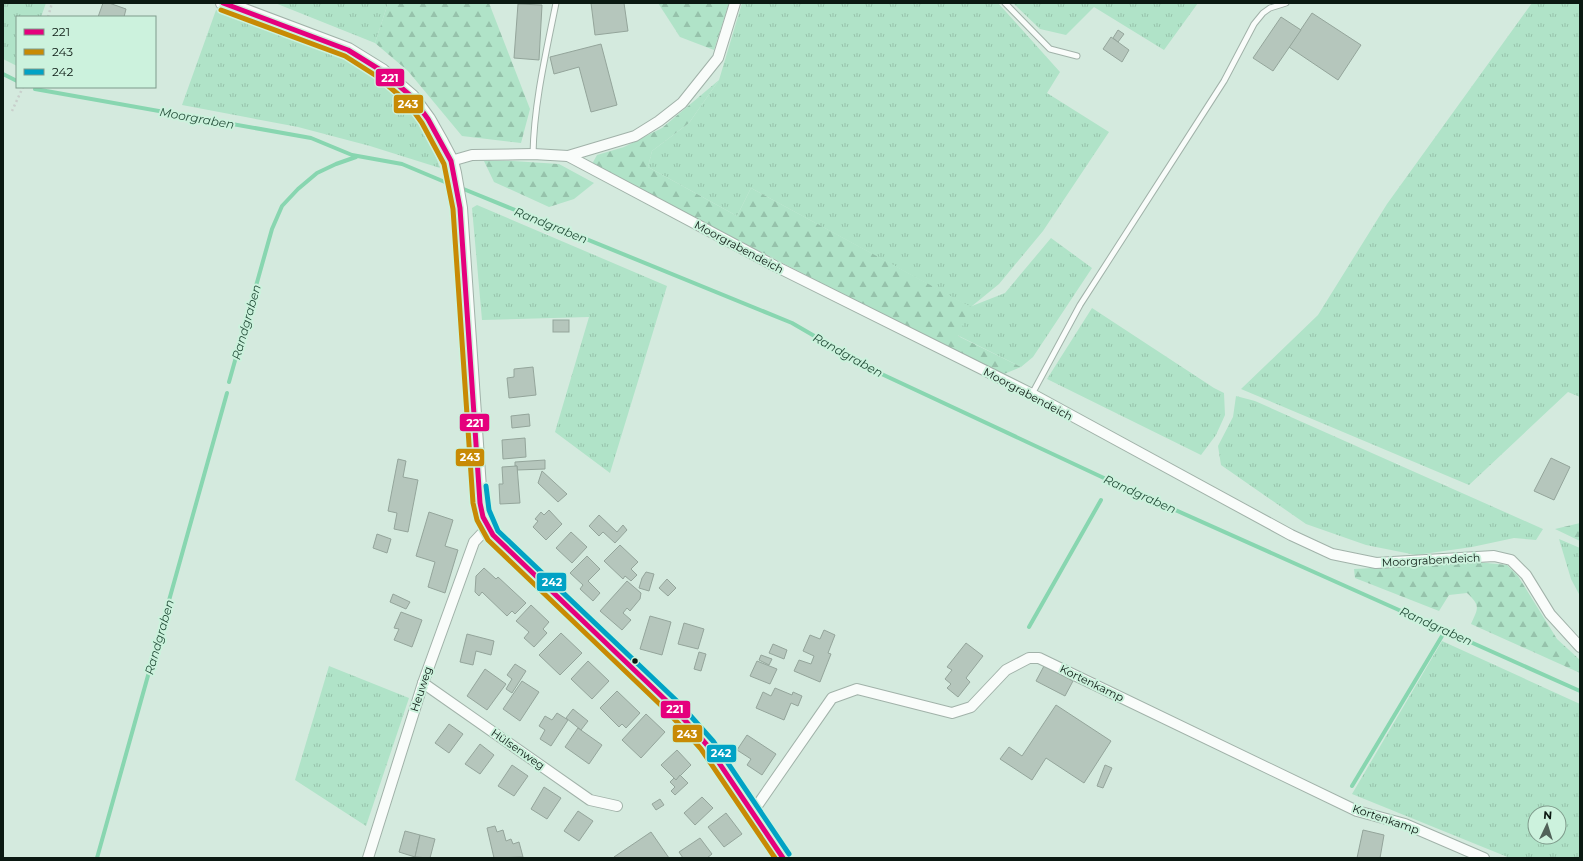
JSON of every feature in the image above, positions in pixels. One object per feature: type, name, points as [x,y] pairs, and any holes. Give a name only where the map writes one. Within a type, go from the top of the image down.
[{"type":"street","points":[[224,3],[348,50],[382,71],[412,97],[428,119],[453,167],[460,208],[480,503],[483,517],[488,528],[493,535],[674,708],[707,745],[783,858]]},
{"type":"street","points":[[568,156],[635,136],[659,121],[682,103],[718,58],[735,3]]},
{"type":"street","name":"Moorgrabendeich","points":[[453,167],[472,155],[533,154],[568,156],[775,266],[1032,394],[1291,535],[1332,554],[1376,563],[1494,556],[1511,560],[1526,575],[1550,614],[1580,647]]},
{"type":"street","name":"Heuweg","points":[[368,858],[423,683],[474,542],[488,528]]},
{"type":"street","name":"Kortenkamp","points":[[752,813],[832,698],[857,689],[952,713],[971,707],[1006,670],[1029,658],[1039,658],[1357,811],[1405,824],[1484,858]]},
{"type":"street","name":"Hülsenweg","points":[[423,683],[590,800],[616,806]]},
{"type":"lane","points":[[533,154],[535,122],[545,54],[556,3]]},
{"type":"lane","points":[[1005,3],[1050,49],[1077,56]]},
{"type":"lane","points":[[1032,394],[1080,305],[1224,81],[1254,24],[1263,13],[1270,8],[1286,3]]},
{"type":"path","points":[[48,16],[52,3]]},
{"type":"path","points":[[12,111],[23,88]]},
{"type":"green space","points":[[3,3],[46,3],[41,16],[16,16],[16,66],[3,59]]},
{"type":"green space","points":[[275,3],[388,3],[375,43]]},
{"type":"green space","points":[[388,3],[489,3],[530,109],[521,143],[462,136],[408,71],[375,43]]},
{"type":"green space","points":[[658,3],[729,3],[714,50],[680,37]]},
{"type":"green space","points":[[742,3],[998,3],[1060,72],[1047,93],[1109,132],[1043,231],[999,284],[972,306],[1005,293],[1051,238],[1092,268],[1033,357],[1021,367],[957,335],[970,307],[751,188],[737,216],[648,167],[652,151],[689,123],[719,80]]},
{"type":"green space","points":[[1013,3],[1198,3],[1164,50],[1094,7],[1066,35],[1040,29]]},
{"type":"green space","points":[[1532,3],[1580,3],[1580,397],[1568,392],[1469,485],[1241,389],[1318,315],[1387,204]]},
{"type":"green space","points":[[216,10],[346,54],[404,99],[434,151],[440,168],[370,146],[298,127],[182,105]]},
{"type":"green space","points":[[719,80],[689,123],[652,151],[648,167],[737,216],[751,188],[971,307],[958,336],[1021,367],[1004,374],[977,364],[592,164],[597,155],[624,147],[662,128]]},
{"type":"green space","points":[[484,161],[559,164],[594,183],[574,199],[549,207],[494,182]]},
{"type":"green space","points":[[477,205],[667,286],[610,473],[555,432],[589,317],[482,320],[472,208]]},
{"type":"green space","points":[[1092,308],[1214,388],[1224,393],[1225,415],[1216,435],[1201,455],[1047,379]]},
{"type":"green space","points":[[1236,396],[1255,401],[1543,529],[1536,540],[1514,538],[1472,547],[1416,555],[1366,545],[1306,524],[1221,465],[1218,446],[1233,417]]},
{"type":"green space","points":[[1580,523],[1580,541],[1555,529]]},
{"type":"green space","points":[[1559,539],[1580,548],[1580,596],[1571,579]]},
{"type":"green space","points":[[1477,562],[1507,565],[1518,576],[1557,639],[1580,660],[1580,673],[1471,624],[1477,611],[1477,607],[1475,601],[1467,593],[1449,595],[1439,611],[1355,578],[1354,569]]},
{"type":"green space","points":[[1442,641],[1580,704],[1580,858],[1510,858],[1352,794]]},
{"type":"green space","points":[[329,666],[409,698],[366,826],[295,780]]},
{"type":"building","points":[[103,3],[109,3],[126,9],[124,16],[98,16]]},
{"type":"building","points":[[591,3],[624,3],[628,31],[595,35]]},
{"type":"building","points":[[518,4],[542,5],[539,60],[514,58]]},
{"type":"building","points":[[1312,13],[1361,45],[1338,80],[1289,47]]},
{"type":"building","points":[[1281,17],[1301,30],[1273,71],[1253,58]]},
{"type":"building","points":[[1118,30],[1124,34],[1118,42],[1113,38]]},
{"type":"building","points":[[1111,37],[1129,50],[1122,62],[1103,49]]},
{"type":"building","points":[[601,44],[617,105],[591,112],[579,67],[554,74],[550,57]]},
{"type":"building","points":[[553,320],[569,320],[569,332],[553,332]]},
{"type":"building","points":[[533,367],[536,395],[509,398],[507,378],[514,377],[514,369]]},
{"type":"building","points":[[529,414],[530,426],[512,428],[511,416]]},
{"type":"building","points":[[525,438],[526,457],[503,459],[502,440]]},
{"type":"building","points":[[1551,458],[1570,467],[1554,500],[1534,491]]},
{"type":"building","points":[[398,459],[406,461],[403,477],[418,480],[408,532],[394,529],[397,513],[388,511]]},
{"type":"building","points":[[545,460],[545,469],[517,470],[517,466],[515,466],[515,462]]},
{"type":"building","points":[[517,466],[520,503],[500,504],[499,484],[503,484],[502,467]]},
{"type":"building","points":[[542,471],[567,494],[558,502],[538,483]]},
{"type":"building","points":[[549,510],[562,524],[546,540],[533,527],[538,521],[535,519],[541,512],[544,515]]},
{"type":"building","points":[[429,512],[453,520],[445,546],[458,550],[445,593],[428,587],[435,562],[416,556]]},
{"type":"building","points":[[599,515],[617,532],[623,525],[627,530],[615,543],[603,532],[599,536],[589,526]]},
{"type":"building","points":[[571,532],[587,547],[572,563],[556,548]]},
{"type":"building","points":[[377,534],[391,539],[387,553],[373,548]]},
{"type":"building","points":[[620,545],[638,562],[631,569],[637,575],[631,581],[625,576],[623,579],[604,561]]},
{"type":"building","points":[[587,556],[600,569],[588,581],[600,593],[593,601],[580,589],[583,585],[570,573]]},
{"type":"building","points":[[484,568],[496,579],[498,577],[526,603],[515,614],[512,611],[507,616],[482,592],[479,596],[475,592],[476,576]]},
{"type":"building","points":[[646,572],[654,574],[649,591],[639,588],[642,578]]},
{"type":"building","points":[[667,579],[676,588],[668,596],[659,588]]},
{"type":"building","points":[[627,581],[641,593],[640,599],[630,611],[627,608],[623,613],[631,620],[622,630],[600,611]]},
{"type":"building","points":[[393,594],[410,602],[406,609],[390,602]]},
{"type":"building","points":[[531,605],[549,622],[543,629],[547,633],[534,647],[524,638],[529,632],[516,621]]},
{"type":"building","points":[[401,612],[422,620],[412,647],[394,640],[399,629],[394,628]]},
{"type":"building","points":[[650,616],[671,622],[662,655],[640,649]]},
{"type":"building","points":[[684,623],[704,629],[698,649],[678,644]]},
{"type":"building","points":[[824,630],[835,635],[828,653],[831,654],[820,682],[794,671],[799,660],[811,664],[814,656],[803,651],[810,635],[820,639]]},
{"type":"building","points":[[561,633],[582,653],[560,675],[539,655]]},
{"type":"building","points":[[467,634],[494,641],[491,655],[476,651],[473,665],[460,662]]},
{"type":"building","points":[[966,643],[983,656],[966,678],[970,682],[958,697],[947,688],[951,684],[945,679],[952,670],[947,667]]},
{"type":"building","points":[[773,644],[787,650],[784,659],[769,653]]},
{"type":"building","points":[[699,652],[706,654],[701,671],[694,669]]},
{"type":"building","points":[[761,655],[772,659],[769,665],[759,660]]},
{"type":"building","points":[[588,661],[609,681],[592,699],[571,679]]},
{"type":"building","points":[[757,661],[777,669],[770,684],[750,676]]},
{"type":"building","points":[[515,664],[526,671],[512,693],[506,689],[512,679],[507,675]]},
{"type":"building","points":[[1044,666],[1073,681],[1065,696],[1036,681]]},
{"type":"building","points":[[485,669],[506,684],[487,710],[467,696]]},
{"type":"building","points":[[522,681],[539,692],[520,721],[503,709]]},
{"type":"building","points":[[775,688],[792,695],[793,692],[802,696],[798,706],[791,703],[784,720],[756,708],[763,692],[771,696]]},
{"type":"building","points":[[617,691],[640,713],[626,728],[622,724],[619,727],[600,708]]},
{"type":"building","points":[[1056,705],[1111,741],[1084,783],[1046,758],[1032,780],[1000,759],[1009,747],[1022,756]]},
{"type":"building","points":[[573,709],[588,721],[581,730],[566,718]]},
{"type":"building","points":[[557,713],[568,720],[551,746],[540,739],[545,730],[539,726],[545,716],[552,720]]},
{"type":"building","points":[[646,714],[665,732],[641,758],[622,740]]},
{"type":"building","points":[[449,724],[463,734],[449,753],[435,743]]},
{"type":"building","points":[[578,728],[602,745],[589,764],[565,747]]},
{"type":"building","points":[[747,735],[776,754],[762,775],[747,765],[751,759],[737,750]]},
{"type":"building","points":[[480,744],[494,755],[480,774],[465,764]]},
{"type":"building","points":[[677,750],[691,765],[676,780],[661,765]]},
{"type":"building","points":[[512,765],[528,776],[514,796],[498,786]]},
{"type":"building","points":[[1105,765],[1112,768],[1103,788],[1097,786]]},
{"type":"building","points":[[680,775],[688,783],[675,795],[671,791],[675,787],[670,782],[674,778],[676,780]]},
{"type":"building","points":[[544,787],[561,798],[547,819],[531,809]]},
{"type":"building","points":[[702,797],[713,808],[695,825],[684,813]]},
{"type":"building","points":[[660,799],[664,805],[656,810],[652,804]]},
{"type":"building","points":[[578,811],[593,821],[579,841],[564,831]]},
{"type":"building","points":[[726,813],[742,834],[724,847],[708,827]]},
{"type":"building","points":[[495,826],[497,832],[503,830],[506,841],[511,839],[513,844],[519,842],[523,857],[494,858],[487,828]]},
{"type":"building","points":[[1363,830],[1384,835],[1380,858],[1357,858]]},
{"type":"building","points":[[405,831],[420,835],[415,857],[399,852]]},
{"type":"building","points":[[651,832],[669,858],[614,857]]},
{"type":"building","points":[[420,835],[435,839],[430,858],[415,857]]},
{"type":"building","points":[[700,838],[712,854],[707,858],[683,858],[679,852]]},
{"type":"waterway","name":"Moorgraben","points":[[3,74],[16,80]]},
{"type":"waterway","name":"Moorgraben","points":[[35,89],[311,138],[352,155],[402,164],[452,185]]},
{"type":"waterway","name":"Randgraben","points":[[229,382],[272,229],[282,206],[298,189],[317,173],[356,157]]},
{"type":"waterway","name":"Randgraben","points":[[461,188],[792,323],[873,370],[1106,479],[1580,691]]},
{"type":"waterway","name":"Randgraben","points":[[97,858],[227,393]]},
{"type":"waterway","points":[[1029,627],[1101,500]]},
{"type":"waterway","points":[[1352,786],[1445,631]]},
{"type":"transit line","name":"221","points":[[223,3],[348,50],[382,71],[412,97],[428,119],[451,161],[460,208],[480,503],[483,517],[493,535],[674,708],[707,745],[783,858]]},
{"type":"transit line","name":"243","points":[[221,10],[345,56],[378,77],[407,102],[422,123],[444,164],[453,209],[473,503],[477,520],[488,540],[669,713],[701,749],[775,858]]},
{"type":"transit line","name":"242","points":[[486,486],[489,510],[498,531],[679,703],[713,741],[789,854]]}]
